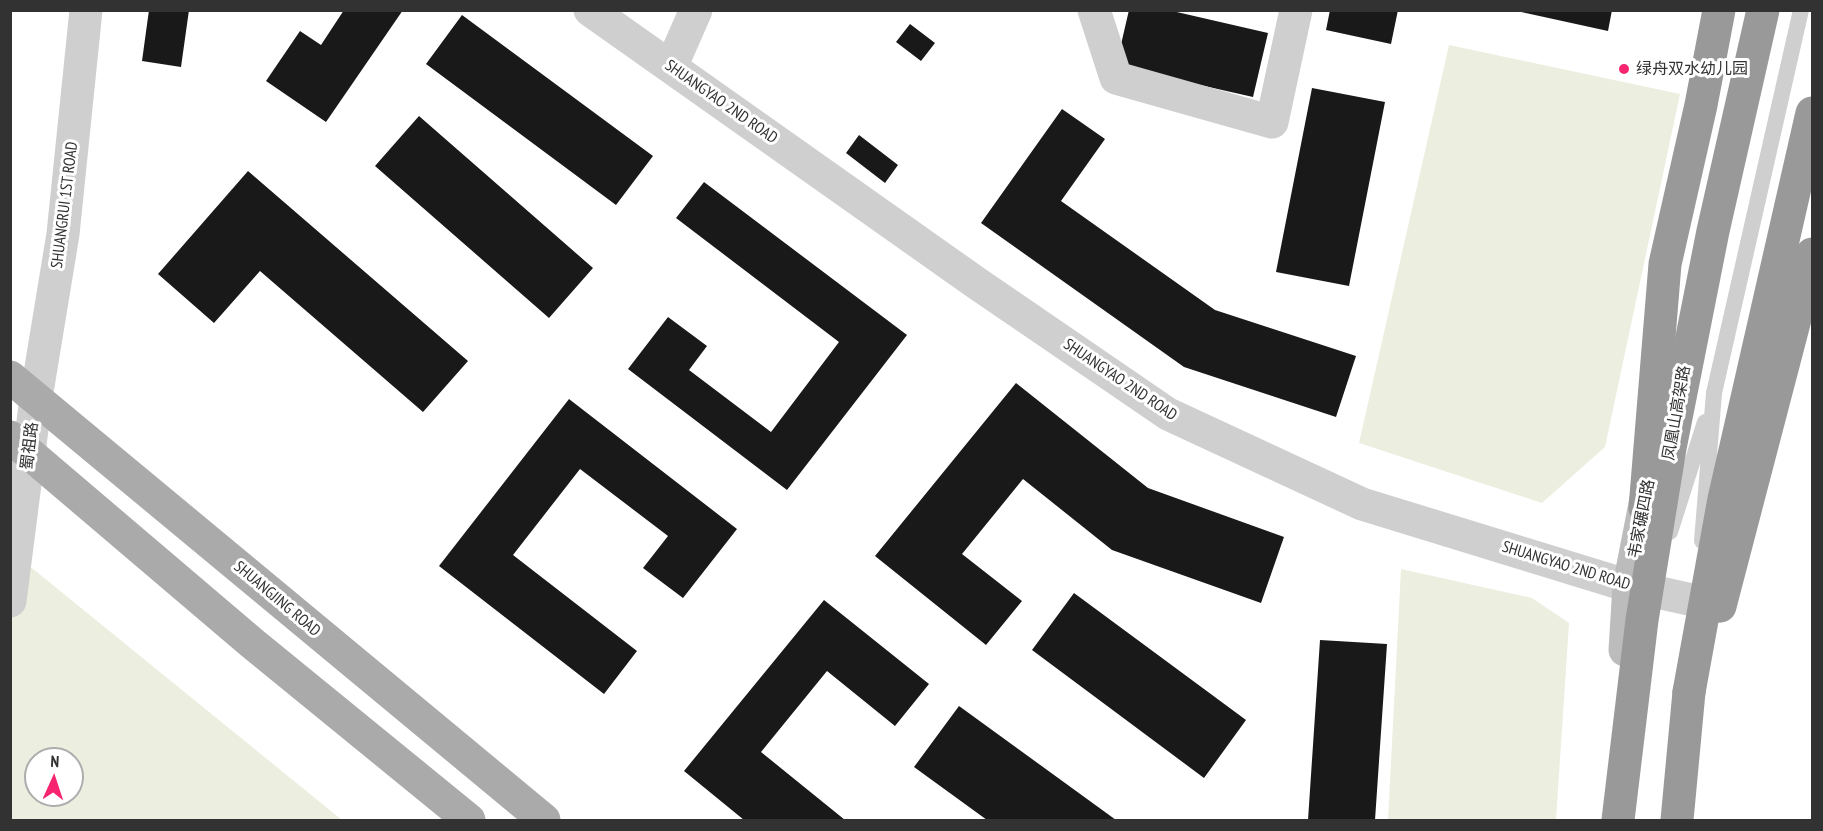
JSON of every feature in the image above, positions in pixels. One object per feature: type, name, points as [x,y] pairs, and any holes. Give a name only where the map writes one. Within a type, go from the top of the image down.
[{"type":"highway","points":[[1645,508],[1665,264],[1701,105],[1719,10]]},
{"type":"highway","name":"凤凰山高架路","points":[[1618,820],[1642,620],[1670,448],[1695,315],[1763,10]]},
{"type":"highway","points":[[1677,820],[1689,692],[1724,499],[1812,113]]},
{"type":"highway","points":[[1720,606],[1812,254]]},
{"type":"main road","name":"韦家碾四路","points":[[1618,820],[1629,586],[1698,244],[1750,10]]},
{"type":"main road","points":[[1686,820],[1703,688],[1812,165]]},
{"type":"main road","name":"SHUANGJING ROAD","points":[[10,377],[544,820]]},
{"type":"main road","points":[[20,444],[252,643],[469,820]]},
{"type":"street","name":"SHUANGRUI 1ST ROAD","points":[[36,398],[63,234],[86,10]]},
{"type":"street","name":"SHUANGYAO 2ND ROAD","points":[[590,10],[975,282],[1168,414],[1362,504],[1629,586],[1720,606]]},
{"type":"street","points":[[671,68],[696,10]]},
{"type":"street","points":[[1094,10],[1116,78],[1272,122],[1296,10]]},
{"type":"street","name":"蜀祖路","points":[[10,600],[20,444],[36,398]]},
{"type":"lane","points":[[1642,620],[1714,393],[1801,10]]},
{"type":"lane","points":[[1689,692],[1714,393]]},
{"type":"green space","points":[[1449,45],[1680,94],[1605,447],[1542,503],[1359,443]]},
{"type":"green space","points":[[11,551],[342,820],[11,820]]},
{"type":"green space","points":[[1401,569],[1532,598],[1569,623],[1556,820],[1388,820]]},
{"type":"building","points":[[149,10],[189,10],[181,67],[142,61]]},
{"type":"building","points":[[344,10],[403,10],[326,122],[266,81],[300,31],[321,45]]},
{"type":"building","points":[[1129,10],[1168,10],[1268,33],[1253,97],[1116,66]]},
{"type":"building","points":[[1330,10],[1398,10],[1391,44],[1326,30]]},
{"type":"building","points":[[1512,10],[1612,10],[1608,31]]},
{"type":"building","points":[[462,15],[653,156],[616,205],[426,64]]},
{"type":"building","points":[[910,24],[935,43],[921,61],[896,42]]},
{"type":"building","points":[[1312,88],[1385,102],[1349,286],[1276,272]]},
{"type":"building","points":[[1062,109],[1105,139],[1061,201],[1215,310],[1356,356],[1336,417],[1184,367],[981,223]]},
{"type":"building","points":[[419,116],[593,268],[549,318],[375,166]]},
{"type":"building","points":[[859,135],[898,165],[885,183],[846,153]]},
{"type":"building","points":[[248,171],[468,361],[423,412],[260,271],[214,323],[158,274]]},
{"type":"building","points":[[704,182],[907,335],[787,490],[628,369],[668,317],[707,346],[689,370],[771,432],[839,342],[676,218]]},
{"type":"building","points":[[1016,383],[1148,488],[1284,537],[1261,603],[1112,550],[1023,479],[962,554],[1022,601],[986,645],[875,556]]},
{"type":"building","points":[[569,399],[737,529],[683,598],[643,568],[668,536],[580,469],[513,555],[637,651],[604,694],[439,566]]},
{"type":"building","points":[[1074,593],[1246,720],[1204,778],[1032,650]]},
{"type":"building","points":[[824,600],[929,684],[895,726],[827,671],[761,752],[845,820],[744,820],[684,771]]},
{"type":"building","points":[[1320,640],[1387,644],[1375,820],[1308,820]]},
{"type":"building","points":[[959,706],[1116,820],[987,820],[914,767]]},
{"type":"place","name":"绿舟双水幼儿园","points":[[1624,69]]}]
